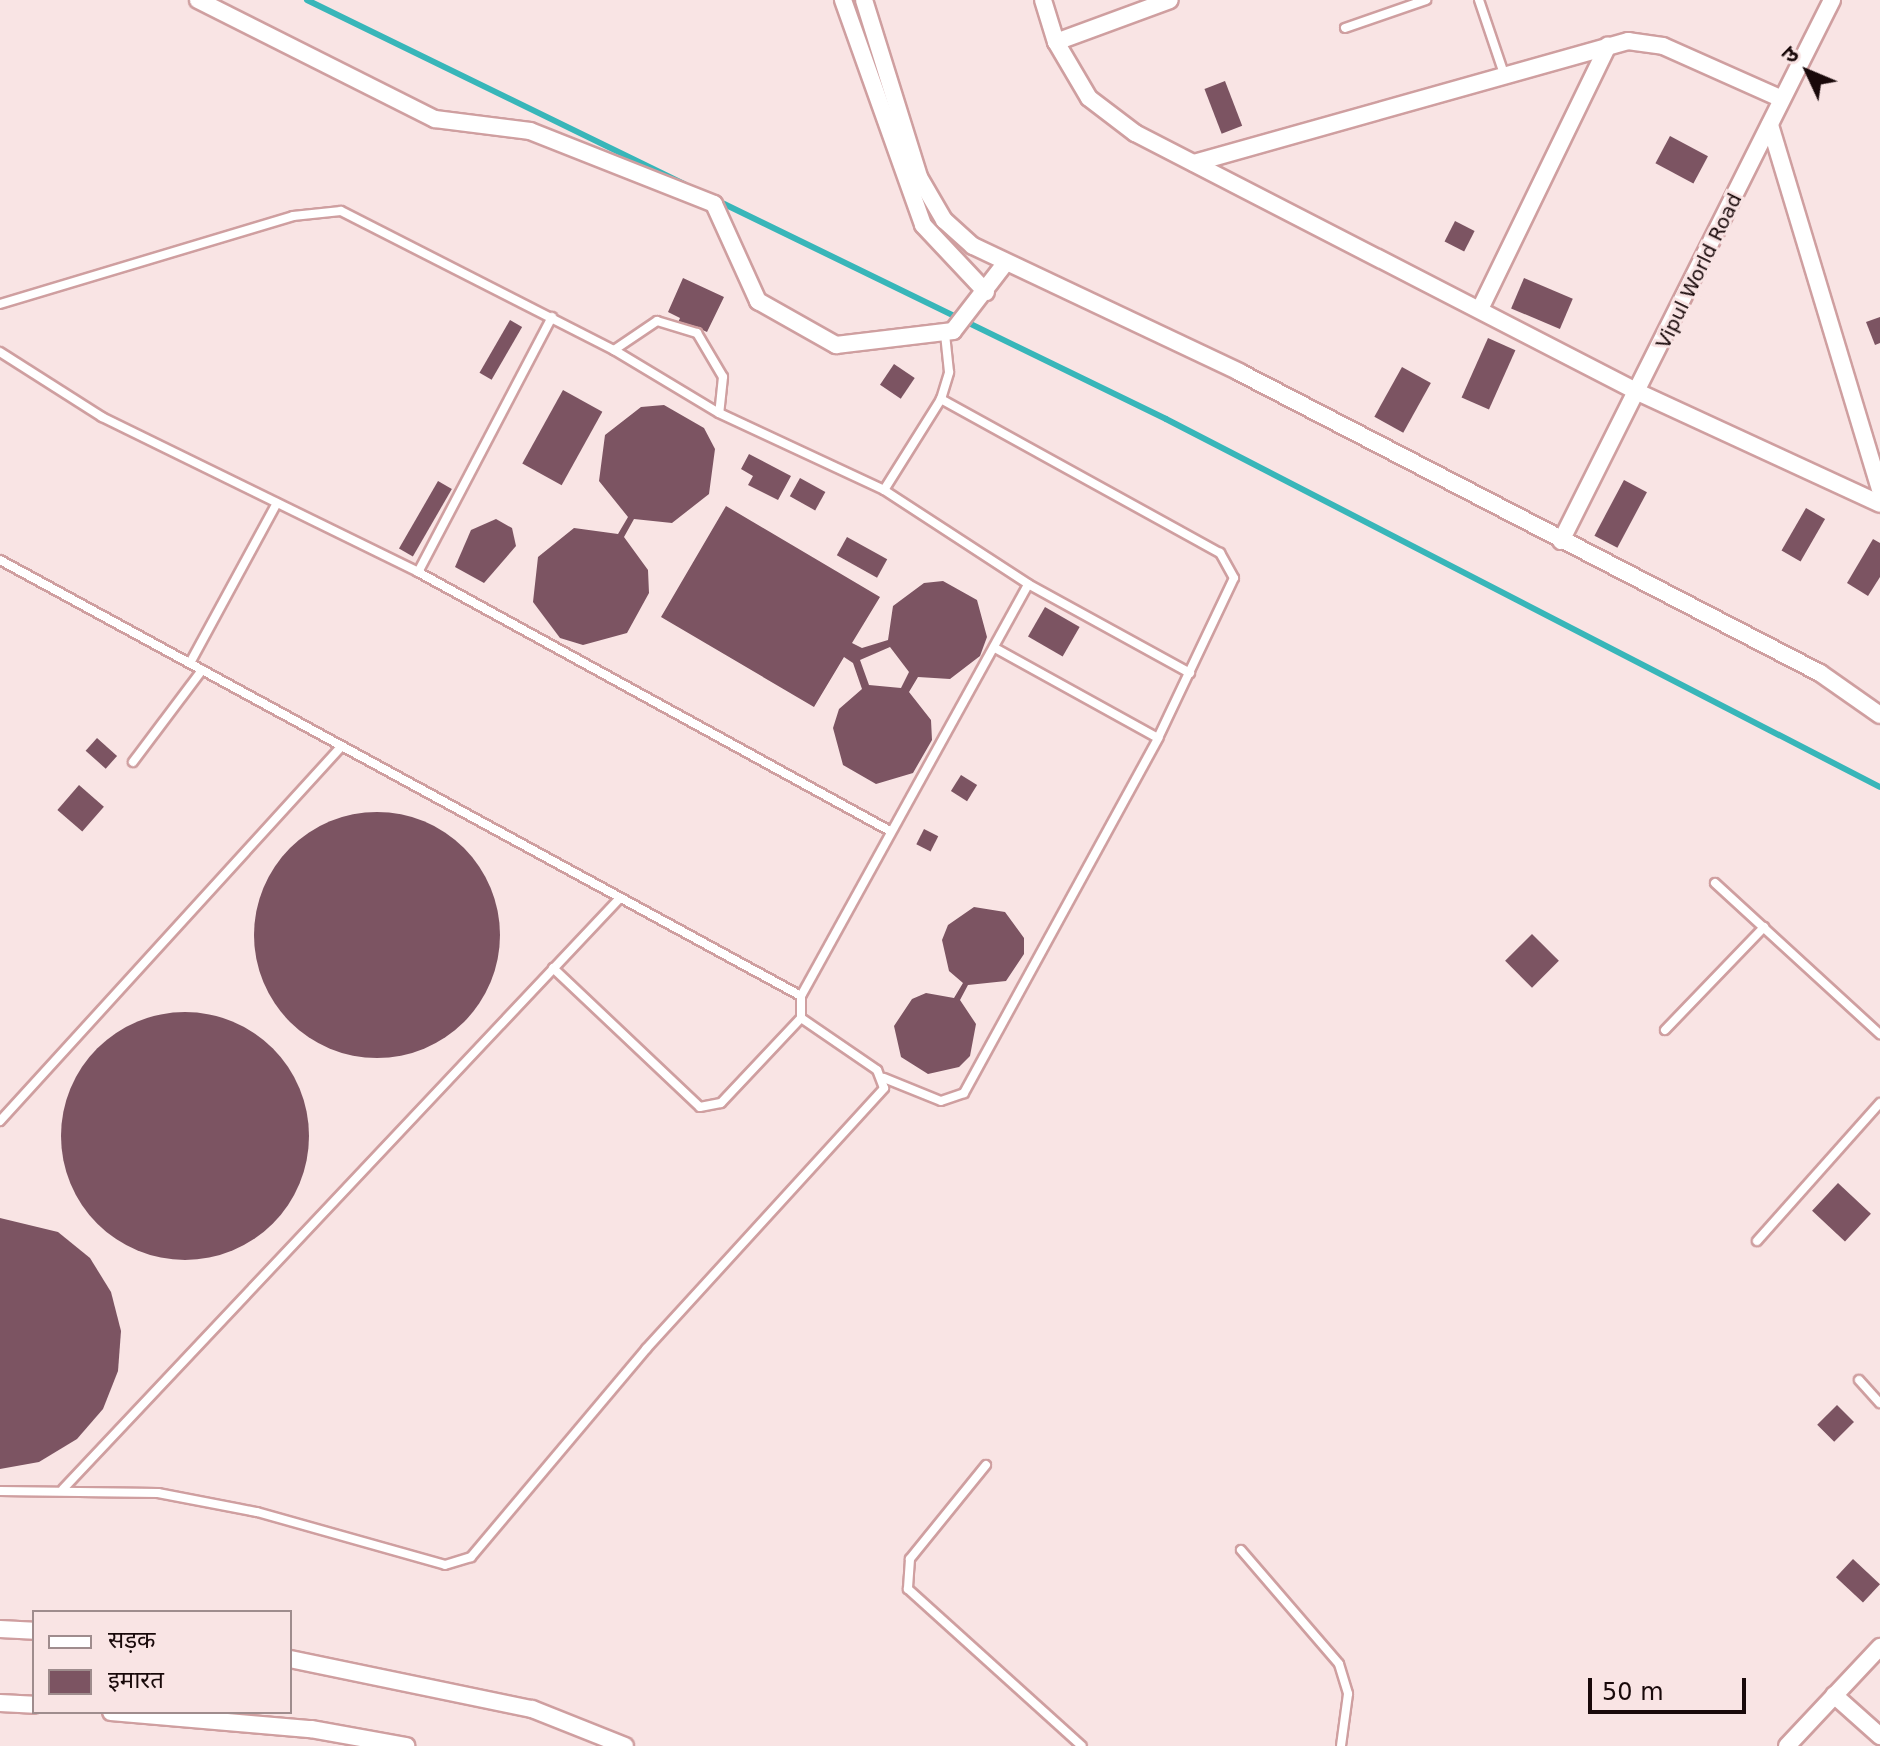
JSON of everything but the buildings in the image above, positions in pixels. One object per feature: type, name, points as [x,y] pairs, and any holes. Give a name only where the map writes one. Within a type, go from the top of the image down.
[{"type":"street","points":[[198,0],[435,119],[530,131],[714,204],[758,301],[821,339],[847,346],[952,329],[986,292],[1003,266]]},
{"type":"street","points":[[843,0],[923,225],[986,292]]},
{"type":"street","points":[[864,0],[929,197],[955,232],[1003,266],[1239,372],[1820,673],[1880,715]]},
{"type":"street","points":[[1043,0],[1056,42],[1103,111],[1194,163],[1640,393],[1880,504]]},
{"type":"street","points":[[1056,42],[1170,0]]},
{"type":"street","name":"Vipul World Road","points":[[1561,541],[1640,393],[1832,0]]},
{"type":"street","points":[[1194,163],[1608,45],[1663,46],[1782,99]]},
{"type":"street","points":[[1480,309],[1608,45]]},
{"type":"street","points":[[1770,125],[1880,489]]},
{"type":"street","points":[[0,1629],[32,1631]]},
{"type":"street","points":[[1787,1746],[1880,1647]]},
{"type":"street","points":[[292,1659],[532,1709],[625,1746]]},
{"type":"street","points":[[1834,1695],[1880,1736]]},
{"type":"street","points":[[0,1703],[32,1705]]},
{"type":"street","points":[[135,1714],[311,1729],[406,1746]]},
{"type":"lane","points":[[1345,28],[1426,0]]},
{"type":"lane","points":[[1479,0],[1504,74]]},
{"type":"lane","points":[[0,304],[293,216],[341,211],[614,350],[719,413],[884,490],[1028,584],[1190,673]]},
{"type":"lane","points":[[418,572],[552,317]]},
{"type":"lane","points":[[614,350],[657,321],[697,333],[723,377],[719,413]]},
{"type":"lane","points":[[884,490],[941,399],[949,372],[952,329]]},
{"type":"lane","points":[[0,352],[102,417],[418,572],[890,831]]},
{"type":"lane","points":[[801,1018],[884,1078],[941,1101],[964,1093],[1158,738],[1234,578],[1230,560],[941,399]]},
{"type":"lane","points":[[190,663],[277,503]]},
{"type":"lane","points":[[0,560],[618,900],[801,996]]},
{"type":"lane","points":[[553,968],[700,1107],[721,1103],[801,1018],[801,996],[1028,584]]},
{"type":"lane","points":[[995,648],[1158,738]]},
{"type":"lane","points":[[133,762],[202,670]]},
{"type":"lane","points":[[0,1121],[340,748]]},
{"type":"lane","points":[[1715,883],[1880,1034]]},
{"type":"lane","points":[[63,1489],[618,900]]},
{"type":"lane","points":[[1665,1030],[1764,927]]},
{"type":"lane","points":[[0,1491],[63,1489],[158,1493],[257,1512],[445,1565],[471,1557],[646,1349],[879,1097],[884,1078]]},
{"type":"lane","points":[[1757,1241],[1880,1103]]},
{"type":"lane","points":[[1859,1380],[1880,1403]]},
{"type":"lane","points":[[986,1465],[910,1559],[908,1589],[1082,1746]]},
{"type":"lane","points":[[1241,1550],[1339,1664],[1348,1694],[1341,1746]]},
{"type":"waterway","points":[[307,0],[684,184]]},
{"type":"waterway","points":[[716,200],[1166,419],[1880,787]]}]
